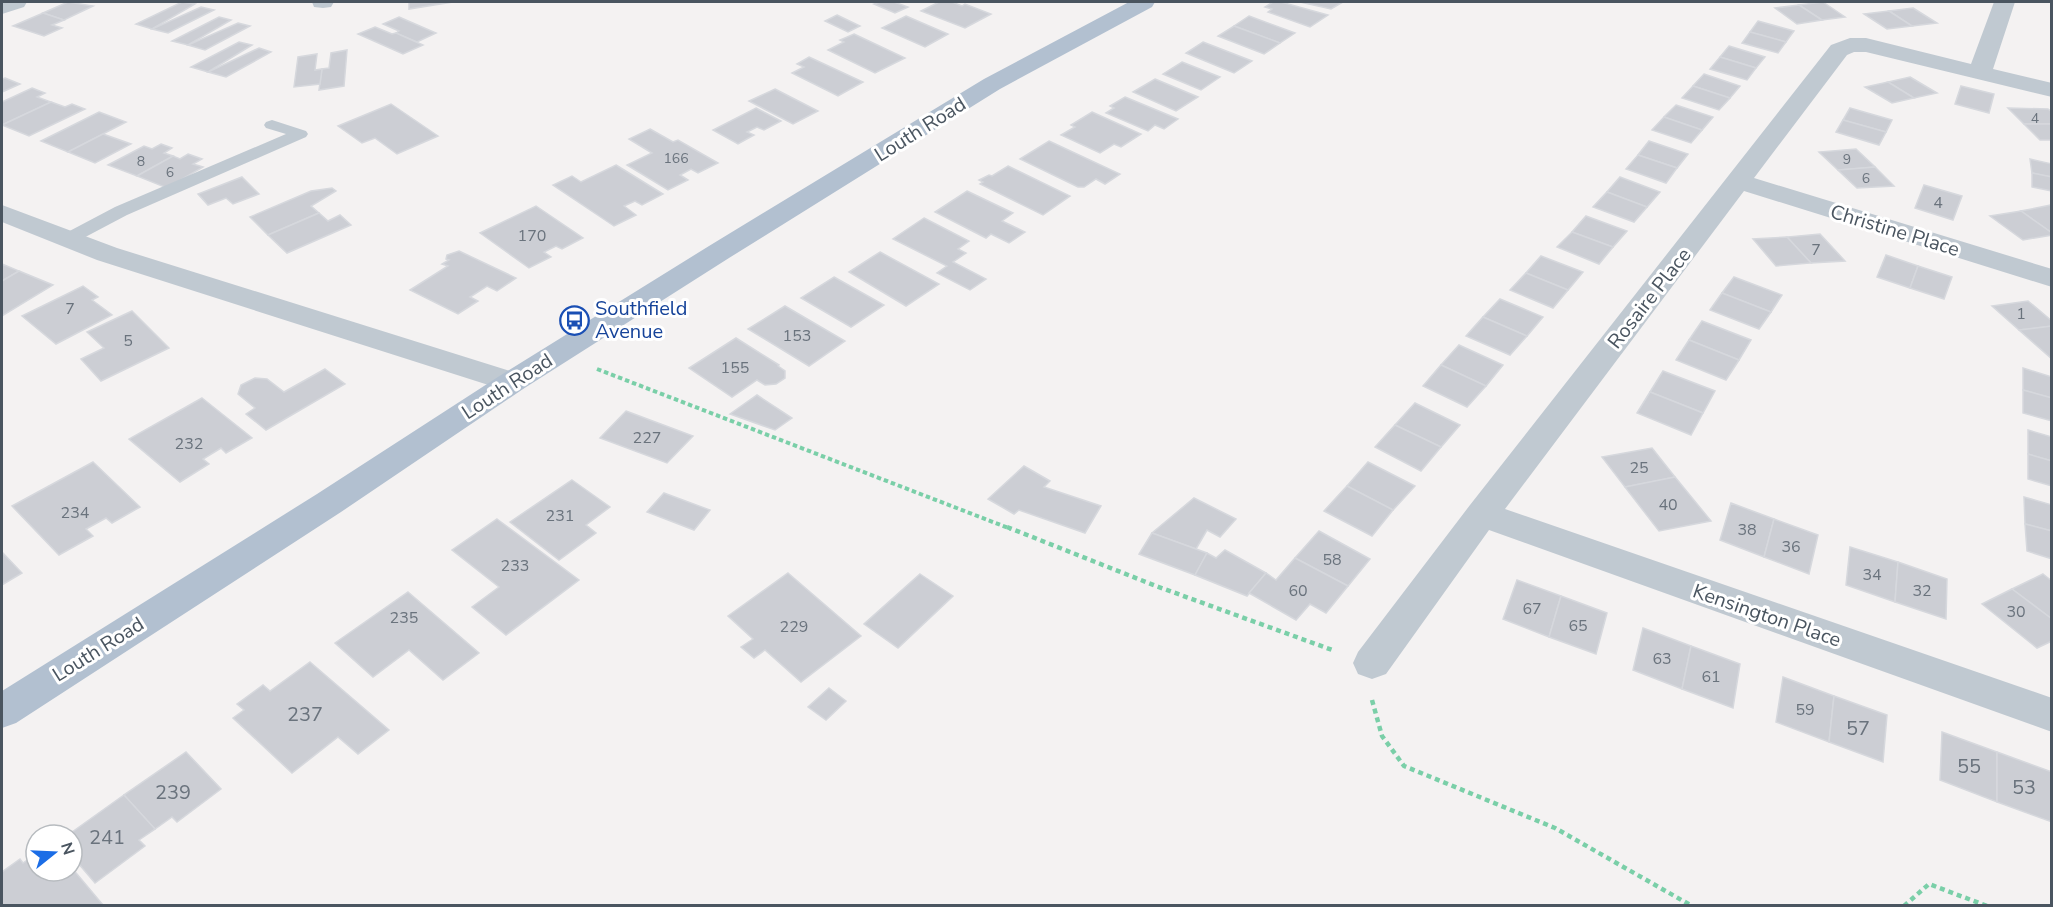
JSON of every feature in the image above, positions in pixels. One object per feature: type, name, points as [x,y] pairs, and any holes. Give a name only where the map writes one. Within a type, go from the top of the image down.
[{"type":"main road","name":"Louth Road","points":[[2,711],[329,503],[556,354],[992,84],[1144,2]]},
{"type":"street","points":[[2,8],[16,2]]},
{"type":"street","points":[[2004,2],[1980,72],[2052,90]]},
{"type":"street","name":"Rosaire Place","points":[[1372,663],[1482,514],[1839,50],[1850,45],[1866,45],[1980,72]]},
{"type":"street","name":"Christine Place","points":[[1738,181],[2052,278]]},
{"type":"street","points":[[2,213],[107,254],[512,382]]},
{"type":"street","name":"Kensington Place","points":[[1482,514],[2052,715]]},
{"type":"lane","points":[[68,239],[121,211],[300,134],[272,125]]},
{"type":"path","points":[[556,354],[791,442],[1156,586],[1302,640],[1372,663],[1369,672],[1373,709],[1390,752],[1404,766],[1555,828],[1692,906]]},
{"type":"path","points":[[1904,906],[1929,884],[1987,906]]},
{"type":"building","points":[[68,2],[93,6],[64,20],[43,13]]},
{"type":"building","points":[[182,2],[195,4],[152,29],[136,24]]},
{"type":"building","points":[[409,2],[453,2],[409,9]]},
{"type":"building","points":[[894,2],[908,7],[895,13],[874,4]]},
{"type":"building","points":[[939,2],[952,2],[962,6],[965,4],[991,14],[965,28],[921,11]]},
{"type":"building","points":[[1273,2],[1281,2],[1328,15],[1310,27],[1268,12],[1272,9],[1265,7]]},
{"type":"building","points":[[1300,2],[1343,2],[1331,9]]},
{"type":"building","points":[[1823,2],[1845,17],[1822,20],[1799,5]]},
{"type":"building","points":[[1799,5],[1822,20],[1797,24],[1775,8]]},
{"type":"building","points":[[201,7],[214,10],[168,33],[152,29]]},
{"type":"building","points":[[1913,8],[1937,23],[1912,26],[1889,11]]},
{"type":"building","points":[[1889,11],[1912,26],[1887,29],[1864,14]]},
{"type":"building","points":[[43,13],[64,20],[52,25],[62,28],[44,36],[13,26]]},
{"type":"building","points":[[837,15],[860,26],[848,32],[825,21]]},
{"type":"building","points":[[906,16],[948,34],[925,47],[882,28]]},
{"type":"building","points":[[1249,16],[1295,33],[1280,43],[1234,26]]},
{"type":"building","points":[[219,17],[231,20],[188,45],[172,41]]},
{"type":"building","points":[[399,17],[436,33],[417,42],[396,33],[399,31],[383,24]]},
{"type":"building","points":[[1758,21],[1794,31],[1786,42],[1750,32]]},
{"type":"building","points":[[238,23],[250,26],[205,50],[188,45]]},
{"type":"building","points":[[1234,26],[1280,43],[1264,54],[1218,36]]},
{"type":"building","points":[[375,27],[423,45],[403,54],[358,34]]},
{"type":"building","points":[[1750,32],[1786,42],[1778,53],[1742,43]]},
{"type":"building","points":[[854,34],[905,58],[875,73],[828,50],[844,42],[840,40]]},
{"type":"building","points":[[239,42],[252,45],[208,72],[191,67]]},
{"type":"building","points":[[1203,42],[1252,61],[1234,73],[1186,53]]},
{"type":"building","points":[[1729,46],[1765,57],[1756,68],[1720,57]]},
{"type":"building","points":[[259,48],[271,52],[226,77],[208,72]]},
{"type":"building","points":[[347,50],[344,86],[319,90],[322,69],[329,68],[331,53]]},
{"type":"building","points":[[317,54],[315,70],[322,69],[320,84],[294,87],[298,57]]},
{"type":"building","points":[[809,57],[863,82],[838,96],[792,73],[804,67],[797,64]]},
{"type":"building","points":[[1720,57],[1756,68],[1747,80],[1710,69]]},
{"type":"building","points":[[1182,62],[1220,77],[1201,90],[1163,74]]},
{"type":"building","points":[[1704,74],[1740,86],[1730,98],[1693,86]]},
{"type":"building","points":[[1910,77],[1937,93],[1914,98],[1888,82]]},
{"type":"building","points":[[2,79],[20,84],[2,92]]},
{"type":"building","points":[[1155,79],[1198,97],[1176,111],[1133,92]]},
{"type":"building","points":[[1888,82],[1914,98],[1892,103],[1865,87]]},
{"type":"building","points":[[1693,86],[1730,98],[1719,110],[1682,98]]},
{"type":"building","points":[[1961,86],[1994,94],[1989,113],[1955,104]]},
{"type":"building","points":[[32,88],[45,93],[37,97],[51,102],[2,125],[2,102]]},
{"type":"building","points":[[775,89],[818,111],[793,124],[749,101]]},
{"type":"building","points":[[1125,97],[1178,119],[1164,129],[1155,125],[1148,131],[1106,113],[1114,108],[1110,106]]},
{"type":"building","points":[[51,102],[65,107],[72,104],[85,109],[29,136],[2,125]]},
{"type":"building","points":[[391,104],[438,136],[397,154],[375,138],[362,143],[338,126]]},
{"type":"building","points":[[1676,105],[1713,117],[1702,130],[1664,117]]},
{"type":"building","points":[[756,108],[781,121],[764,130],[757,127],[747,132],[754,135],[738,144],[713,130]]},
{"type":"building","points":[[1850,108],[1892,120],[1886,132],[1843,120]]},
{"type":"building","points":[[2008,108],[2048,109],[2052,112],[2052,124],[2024,124]]},
{"type":"building","points":[[99,112],[126,122],[68,152],[41,141]]},
{"type":"building","points":[[1092,112],[1141,134],[1121,147],[1114,144],[1100,153],[1061,135],[1075,127],[1071,125]]},
{"type":"building","points":[[1664,117],[1702,130],[1691,143],[1652,130]]},
{"type":"building","points":[[1843,120],[1886,132],[1879,145],[1836,132]]},
{"type":"building","points":[[2024,124],[2052,124],[2052,140],[2040,140]]},
{"type":"building","points":[[650,129],[673,142],[678,140],[718,163],[698,173],[691,169],[680,175],[688,180],[668,190],[627,165],[652,153],[629,139]]},
{"type":"building","points":[[103,134],[131,144],[95,163],[68,152]]},
{"type":"building","points":[[1049,141],[1120,174],[1105,184],[1096,179],[1084,187],[1078,187],[1020,159]]},
{"type":"building","points":[[1649,141],[1688,154],[1677,168],[1638,155]]},
{"type":"building","points":[[161,144],[172,148],[164,153],[173,156],[137,176],[108,165],[144,146],[152,149]]},
{"type":"building","points":[[1856,149],[1875,167],[1838,170],[1819,152]]},
{"type":"building","points":[[188,154],[202,159],[193,164],[203,167],[167,188],[137,176],[173,156],[180,159]]},
{"type":"building","points":[[1638,155],[1677,168],[1666,183],[1626,169]]},
{"type":"building","points":[[2030,159],[2052,164],[2052,177],[2032,173]]},
{"type":"building","points":[[616,165],[663,194],[642,205],[635,201],[624,206],[636,215],[614,226],[553,185],[572,176],[581,182]]},
{"type":"building","points":[[1008,166],[1070,196],[1043,215],[980,184],[983,182],[979,180],[989,175],[992,176]]},
{"type":"building","points":[[1875,167],[1894,186],[1857,188],[1838,170]]},
{"type":"building","points":[[2032,173],[2052,177],[2052,191],[2032,187]]},
{"type":"building","points":[[242,177],[259,194],[233,204],[226,198],[208,205],[198,194]]},
{"type":"building","points":[[1620,177],[1660,192],[1647,207],[1607,192]]},
{"type":"building","points":[[1924,185],[1962,196],[1953,220],[1915,208]]},
{"type":"building","points":[[332,188],[336,191],[311,206],[319,213],[268,235],[250,217],[311,191]]},
{"type":"building","points":[[967,191],[1013,213],[1002,221],[1025,232],[1009,243],[991,234],[986,238],[935,212]]},
{"type":"building","points":[[1607,192],[1647,207],[1634,222],[1593,207]]},
{"type":"building","points":[[2051,205],[2052,233],[2021,211]]},
{"type":"building","points":[[536,206],[583,238],[562,249],[556,246],[544,252],[551,257],[529,268],[480,233]]},
{"type":"building","points":[[2021,211],[2052,235],[2023,240],[1990,216]]},
{"type":"building","points":[[319,213],[328,221],[340,215],[351,225],[287,253],[268,235]]},
{"type":"building","points":[[1586,216],[1627,231],[1613,247],[1572,232]]},
{"type":"building","points":[[924,218],[969,241],[958,249],[966,253],[953,262],[986,279],[970,290],[937,273],[947,266],[893,239]]},
{"type":"building","points":[[1572,232],[1613,247],[1599,264],[1557,247]]},
{"type":"building","points":[[1820,234],[1845,261],[1811,263],[1787,237]]},
{"type":"building","points":[[1787,237],[1811,263],[1776,266],[1753,239]]},
{"type":"building","points":[[459,251],[516,278],[497,291],[487,286],[470,297],[478,301],[458,314],[410,290],[448,266],[442,264],[449,260],[446,259],[447,255]]},
{"type":"building","points":[[880,252],[939,284],[906,306],[849,272]]},
{"type":"building","points":[[1886,255],[1918,266],[1910,288],[1877,277]]},
{"type":"building","points":[[1541,256],[1583,272],[1568,290],[1526,273]]},
{"type":"building","points":[[2,264],[19,271],[2,281]]},
{"type":"building","points":[[1918,266],[1952,277],[1944,299],[1910,288]]},
{"type":"building","points":[[19,271],[53,285],[2,316],[2,281]]},
{"type":"building","points":[[1526,273],[1568,290],[1553,308],[1510,290]]},
{"type":"building","points":[[834,277],[884,305],[851,327],[801,298]]},
{"type":"building","points":[[1734,277],[1782,295],[1771,312],[1722,293]]},
{"type":"building","points":[[83,286],[98,297],[92,300],[112,315],[56,344],[22,316]]},
{"type":"building","points":[[1722,293],[1771,312],[1759,329],[1710,310]]},
{"type":"building","points":[[1500,299],[1543,317],[1527,336],[1483,317]]},
{"type":"building","points":[[2028,301],[2052,321],[2052,326],[2019,330],[1992,306]]},
{"type":"building","points":[[785,306],[845,341],[809,366],[748,329]]},
{"type":"building","points":[[132,311],[169,348],[101,381],[81,359],[104,348],[87,332]]},
{"type":"building","points":[[1483,317],[1527,336],[1510,355],[1466,336]]},
{"type":"building","points":[[1702,321],[1751,340],[1739,360],[1689,340]]},
{"type":"building","points":[[2052,326],[2052,359],[2019,330]]},
{"type":"building","points":[[736,338],[779,365],[785,371],[785,378],[776,384],[765,385],[757,380],[732,397],[689,368]]},
{"type":"building","points":[[1689,340],[1739,360],[1726,380],[1676,360]]},
{"type":"building","points":[[1459,345],[1503,365],[1486,386],[1441,365]]},
{"type":"building","points":[[1441,365],[1486,386],[1467,407],[1423,386]]},
{"type":"building","points":[[2023,368],[2052,377],[2052,398],[2023,390]]},
{"type":"building","points":[[325,369],[345,384],[266,430],[246,414],[255,408],[238,394],[241,385],[255,378],[267,379],[284,392]]},
{"type":"building","points":[[1663,371],[1715,391],[1703,413],[1650,392]]},
{"type":"building","points":[[2023,390],[2052,398],[2052,421],[2023,413]]},
{"type":"building","points":[[1650,392],[1703,413],[1691,435],[1637,413]]},
{"type":"building","points":[[757,395],[792,418],[775,430],[730,414]]},
{"type":"building","points":[[202,398],[252,438],[226,453],[221,448],[203,459],[209,464],[180,482],[129,439]]},
{"type":"building","points":[[1415,403],[1460,425],[1441,447],[1395,425]]},
{"type":"building","points":[[626,411],[693,436],[667,463],[600,438]]},
{"type":"building","points":[[1395,425],[1441,447],[1421,471],[1375,447]]},
{"type":"building","points":[[2028,430],[2052,437],[2052,461],[2028,454]]},
{"type":"building","points":[[1652,448],[1675,477],[1625,487],[1602,457]]},
{"type":"building","points":[[2028,454],[2052,461],[2052,486],[2028,479]]},
{"type":"building","points":[[93,462],[140,507],[112,523],[106,518],[86,529],[93,536],[59,555],[12,506]]},
{"type":"building","points":[[1368,462],[1415,486],[1393,510],[1347,486]]},
{"type":"building","points":[[1024,466],[1050,481],[1044,487],[1101,506],[1085,533],[1019,510],[1014,514],[988,499]]},
{"type":"building","points":[[1675,477],[1711,521],[1659,531],[1625,487]]},
{"type":"building","points":[[572,480],[610,507],[586,525],[596,533],[559,560],[510,522]]},
{"type":"building","points":[[1347,486],[1393,510],[1372,536],[1324,511]]},
{"type":"building","points":[[664,493],[710,510],[694,530],[647,512]]},
{"type":"building","points":[[2024,497],[2052,505],[2052,531],[2025,524]]},
{"type":"building","points":[[1194,498],[1236,519],[1220,537],[1207,530],[1196,549],[1152,533]]},
{"type":"building","points":[[1731,503],[1774,519],[1764,557],[1720,540]]},
{"type":"building","points":[[497,519],[579,580],[506,635],[472,607],[499,587],[452,550]]},
{"type":"building","points":[[1774,519],[1818,535],[1809,574],[1764,557]]},
{"type":"building","points":[[2025,524],[2052,531],[2052,559],[2027,551]]},
{"type":"building","points":[[1319,531],[1370,559],[1348,586],[1295,558]]},
{"type":"building","points":[[1152,533],[1207,553],[1195,575],[1139,554]]},
{"type":"building","points":[[1850,547],[1898,562],[1895,602],[1846,585]]},
{"type":"building","points":[[1225,550],[1266,573],[1247,596],[1195,575],[1207,553],[1216,558]]},
{"type":"building","points":[[2,552],[22,573],[2,585]]},
{"type":"building","points":[[1295,558],[1348,586],[1326,613],[1310,604],[1296,620],[1249,593],[1266,573],[1276,580]]},
{"type":"building","points":[[1898,562],[1947,579],[1946,619],[1895,602]]},
{"type":"building","points":[[788,573],[861,636],[801,682],[765,650],[754,658],[741,647],[753,639],[728,616]]},
{"type":"building","points":[[920,574],[953,596],[898,648],[864,624]]},
{"type":"building","points":[[2043,574],[2052,581],[2052,619],[2012,589]]},
{"type":"building","points":[[1517,580],[1561,596],[1549,637],[1503,619]]},
{"type":"building","points":[[2012,589],[2052,619],[2052,641],[2037,648],[1982,604]]},
{"type":"building","points":[[408,592],[479,653],[443,680],[409,650],[373,677],[335,643]]},
{"type":"building","points":[[1561,596],[1607,613],[1596,654],[1549,637]]},
{"type":"building","points":[[1643,628],[1691,646],[1682,689],[1633,670]]},
{"type":"building","points":[[1691,646],[1740,664],[1733,708],[1682,689]]},
{"type":"building","points":[[310,662],[389,730],[358,754],[338,737],[292,773],[233,718],[244,710],[237,704],[263,685],[270,691]]},
{"type":"building","points":[[1783,677],[1834,696],[1829,742],[1776,722]]},
{"type":"building","points":[[829,688],[846,701],[826,720],[808,707]]},
{"type":"building","points":[[1834,696],[1887,715],[1883,762],[1829,742]]},
{"type":"building","points":[[1942,732],[1997,752],[1997,802],[1940,780]]},
{"type":"building","points":[[186,752],[221,789],[177,822],[172,817],[155,829],[124,795]]},
{"type":"building","points":[[1997,752],[2052,772],[2052,822],[1997,802]]},
{"type":"building","points":[[124,795],[155,829],[139,840],[145,846],[95,883],[84,870],[84,824]]},
{"type":"building","points":[[20,859],[23,863],[24,883],[84,882],[103,905],[2,906],[2,872]]},
{"type":"place","name":"Southfield Avenue","points":[[574,320]]}]
